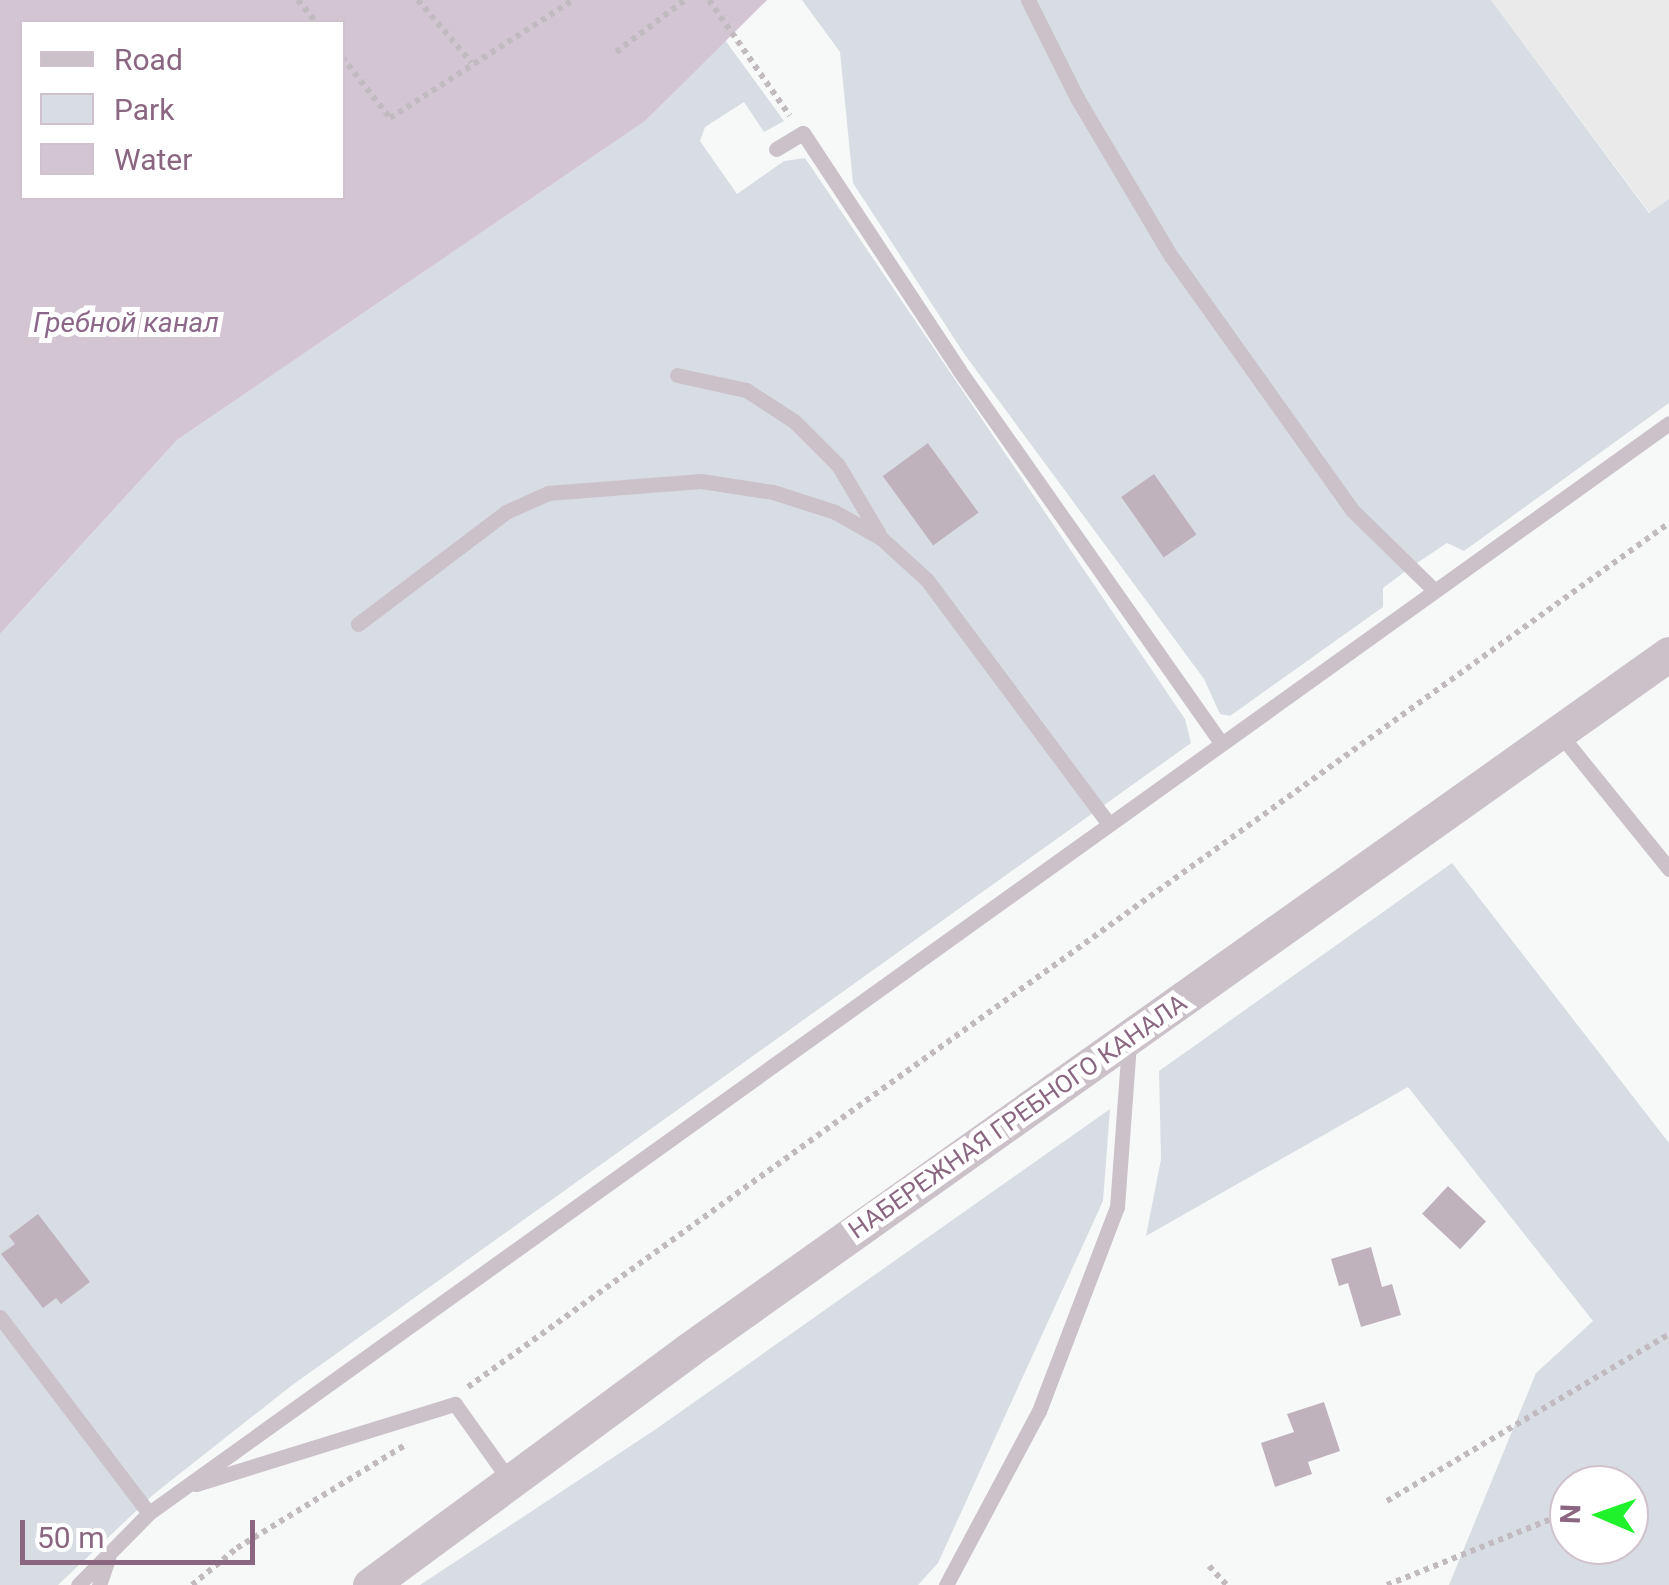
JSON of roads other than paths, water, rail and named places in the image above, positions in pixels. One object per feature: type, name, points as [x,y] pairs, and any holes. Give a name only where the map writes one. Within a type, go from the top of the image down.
[{"type":"street","name":"НАБЕРЕЖНАЯ ГРЕБНОГО КАНАЛА","points":[[370,1585],[1669,654]]},
{"type":"lane","points":[[1028,0],[1078,98],[1171,256],[1352,510],[1434,590]]},
{"type":"lane","points":[[776,149],[803,133],[959,370],[1220,741]]},
{"type":"lane","points":[[677,375],[746,390],[794,421],[838,466],[882,538],[972,633],[1108,824]]},
{"type":"lane","points":[[78,1585],[149,1513],[1669,422]]},
{"type":"lane","points":[[358,624],[506,512],[548,493],[701,481],[788,497],[882,538]]},
{"type":"lane","points":[[1559,732],[1669,869]]},
{"type":"lane","points":[[946,1585],[1040,1410],[1117,1207],[1129,1039]]},
{"type":"lane","points":[[0,1317],[6,1338],[149,1513]]},
{"type":"lane","points":[[186,1486],[454,1404],[510,1481]]},
{"type":"lane","points":[[100,1585],[109,1555]]},
{"type":"water","name":"Гребной канал","points":[[0,0],[767,0],[645,121],[177,440],[0,634]]}]
